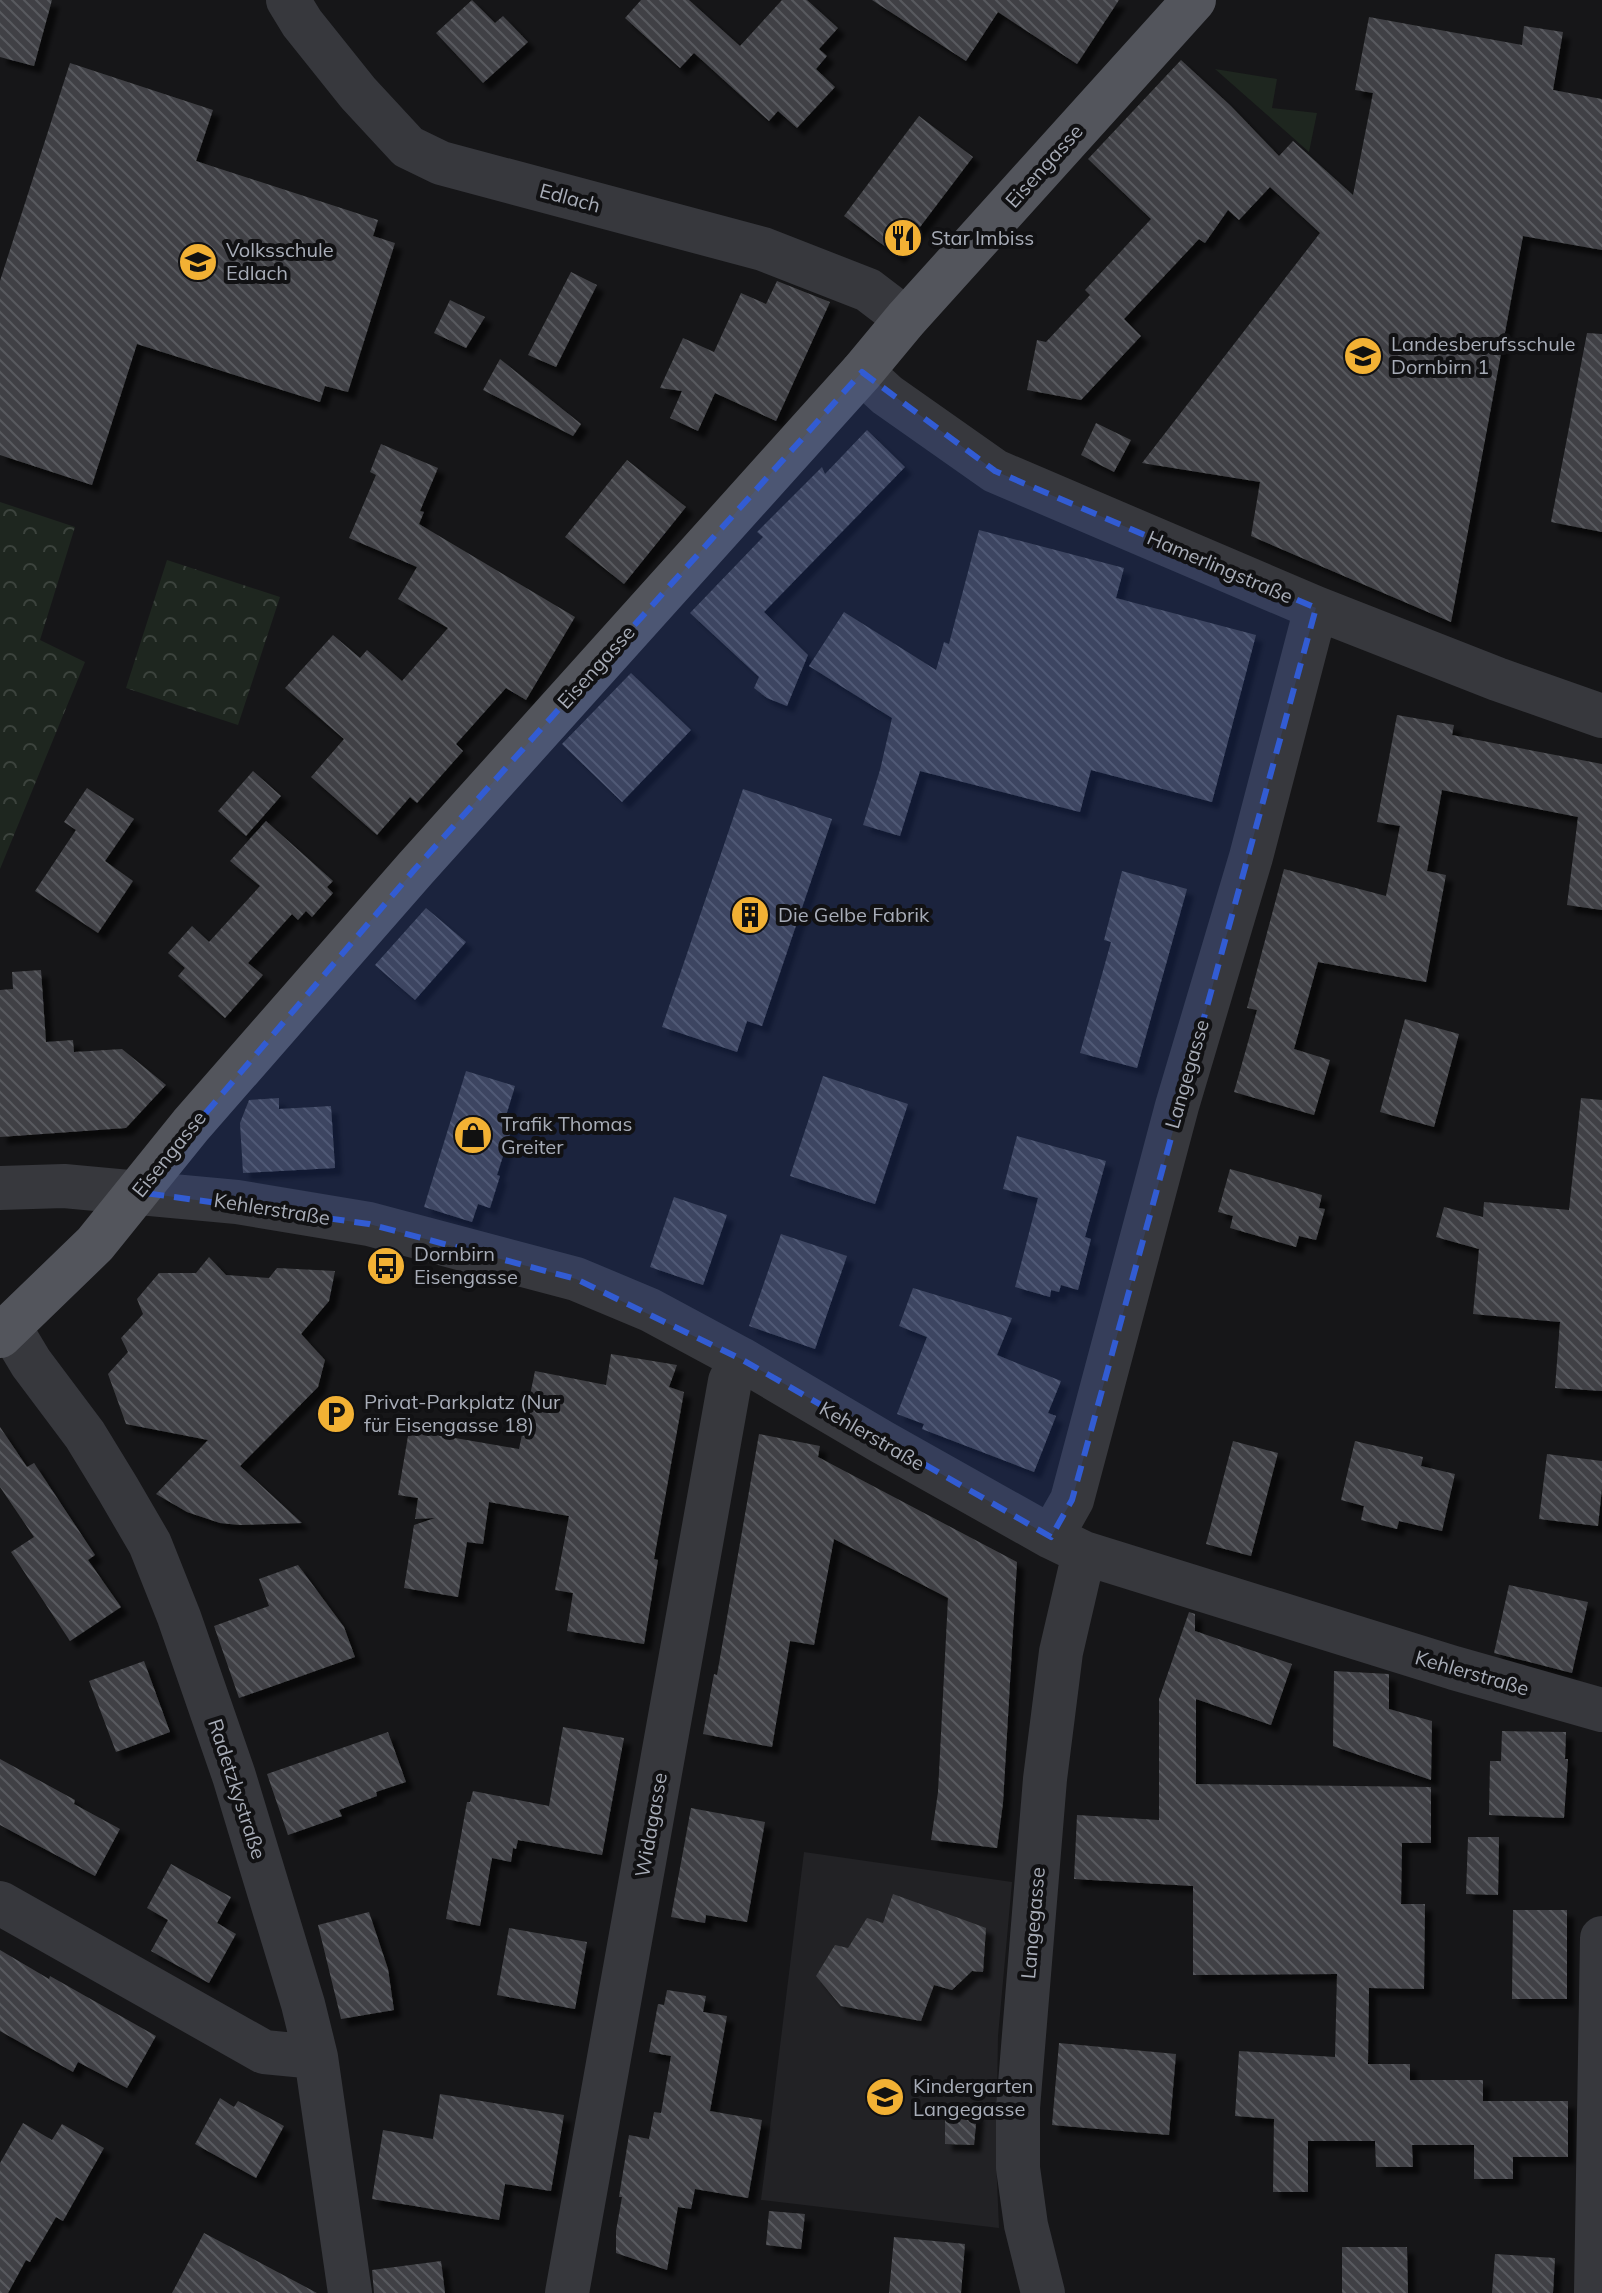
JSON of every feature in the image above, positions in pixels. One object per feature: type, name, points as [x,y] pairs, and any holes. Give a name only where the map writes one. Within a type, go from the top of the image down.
[{"type":"main road","name":"Eisengasse","points":[[5,1332],[95,1244],[191,1125],[415,869],[1194,0]]},
{"type":"street","name":"Edlach","points":[[288,0],[302,23],[358,93],[408,147],[441,163],[763,249],[868,290],[906,319]]},
{"type":"street","name":"Hamerlingstraße","points":[[862,372],[887,395],[995,471],[1316,608],[1497,679],[1602,716]]},
{"type":"street","name":"Langegasse","points":[[1043,2293],[1026,2225],[1018,2168],[1018,2108],[1045,1779],[1061,1652],[1072,1500],[1177,1106],[1251,857],[1316,608]]},
{"type":"street","name":"Kehlerstraße","points":[[0,1188],[64,1186],[237,1202],[369,1224],[576,1279],[650,1310],[741,1359],[882,1442],[1068,1545],[1454,1668],[1602,1710]]},
{"type":"street","name":"Radetzkystraße","points":[[5,1332],[85,1435],[150,1544],[179,1617],[234,1776],[303,2004],[316,2057],[350,2293]]},
{"type":"street","name":"Widagasse","points":[[567,2293],[730,1381],[741,1359]]},
{"type":"street","points":[[0,1903],[264,2052],[316,2057]]},
{"type":"street","points":[[1596,2293],[1602,1938]]},
{"type":"highlighted area","points":[[862,372],[995,471],[1316,608],[1072,1500],[1051,1537],[741,1359],[576,1279],[369,1224],[138,1192],[415,869]]},
{"type":"shaded area","name":"Kindergarten Langegasse","points":[[804,1852],[1012,1882],[998,2036],[996,2158],[999,2228],[761,2200]]},
{"type":"green space","points":[[1215,69],[1277,79],[1272,108],[1317,113],[1309,152]]},
{"type":"green space","points":[[0,502],[75,527],[40,640],[85,662],[0,869]]},
{"type":"green space","points":[[167,560],[280,597],[238,725],[126,688]]},
{"type":"building","points":[[0,0],[52,0],[34,66],[0,57]]},
{"type":"building","points":[[472,0],[495,23],[503,16],[528,42],[483,83],[436,33]]},
{"type":"building","points":[[641,0],[689,0],[740,46],[782,0],[807,0],[838,28],[819,49],[827,56],[816,69],[835,87],[797,128],[778,111],[769,121],[694,53],[680,68],[625,18]]},
{"type":"building","points":[[872,0],[1119,0],[1077,64],[998,12],[966,61]]},
{"type":"building","name":"Landesberufsschule Dornbirn 1","points":[[1369,17],[1522,45],[1524,26],[1563,32],[1553,90],[1602,99],[1602,250],[1523,236],[1451,622],[1251,536],[1260,482],[1142,463],[1320,233],[1270,187],[1239,220],[1228,210],[1205,243],[1199,239],[1124,319],[1141,336],[1081,400],[1027,390],[1037,340],[1046,342],[1090,295],[1085,290],[1151,219],[1088,159],[1181,60],[1279,156],[1293,141],[1353,195],[1373,93],[1355,90]]},
{"type":"building","name":"Volksschule Edlach","points":[[70,63],[213,110],[196,161],[378,220],[373,236],[395,243],[348,392],[325,386],[320,402],[137,344],[92,485],[0,455],[0,281]]},
{"type":"building","points":[[919,116],[973,157],[898,256],[844,216]]},
{"type":"building","points":[[571,272],[597,285],[556,367],[528,355]]},
{"type":"building","points":[[777,281],[830,302],[776,421],[715,393],[698,431],[670,418],[682,391],[660,388],[683,338],[714,352],[741,293],[766,304]]},
{"type":"building","points":[[450,300],[485,317],[466,348],[434,333]]},
{"type":"building","points":[[1587,333],[1602,334],[1602,532],[1551,522]]},
{"type":"building","points":[[500,359],[581,424],[573,436],[483,390]]},
{"type":"building","points":[[1096,423],[1131,440],[1114,472],[1081,455]]},
{"type":"building","points":[[867,430],[905,467],[764,612],[808,655],[787,706],[767,698],[754,688],[759,677],[690,613],[763,537],[757,532],[822,467],[825,474]]},
{"type":"building","points":[[381,444],[438,468],[420,511],[424,512],[419,524],[575,617],[526,700],[506,688],[456,744],[463,751],[417,803],[410,797],[377,835],[311,777],[344,739],[285,688],[333,635],[360,658],[367,650],[402,681],[448,628],[398,599],[417,567],[349,538],[376,475],[370,472]]},
{"type":"building","points":[[627,460],[686,507],[624,584],[565,537]]},
{"type":"building","points":[[979,530],[1124,568],[1116,598],[1256,635],[1212,802],[1091,770],[1080,812],[920,771],[900,836],[863,825],[892,718],[809,666],[844,612],[936,670],[944,642],[949,644]]},
{"type":"building","points":[[631,673],[691,730],[622,802],[562,744]]},
{"type":"building","points":[[1397,715],[1454,725],[1452,735],[1602,764],[1602,910],[1567,905],[1578,817],[1442,790],[1427,871],[1446,875],[1426,982],[1318,962],[1294,1049],[1330,1060],[1314,1115],[1234,1092],[1257,1010],[1247,1008],[1284,869],[1386,896],[1400,826],[1377,822]]},
{"type":"building","points":[[253,771],[281,796],[246,836],[218,811]]},
{"type":"building","points":[[87,788],[134,819],[105,861],[133,881],[98,933],[35,891],[76,830],[64,822]]},
{"type":"building","name":"Die Gelbe Fabrik","points":[[743,789],[832,819],[762,1026],[747,1021],[737,1052],[662,1027]]},
{"type":"building","points":[[266,821],[333,881],[327,887],[333,893],[312,917],[306,911],[298,920],[292,914],[248,963],[263,975],[225,1018],[178,976],[185,968],[168,953],[192,926],[209,942],[260,886],[230,861]]},
{"type":"building","points":[[1122,871],[1187,889],[1137,1068],[1080,1053],[1111,942],[1104,940]]},
{"type":"building","points":[[426,908],[466,942],[415,1000],[375,965]]},
{"type":"building","points":[[41,970],[46,1042],[73,1040],[74,1052],[122,1049],[166,1085],[126,1128],[0,1137],[0,990],[13,989],[12,972]]},
{"type":"building","points":[[1405,1019],[1459,1034],[1434,1127],[1380,1112]]},
{"type":"building","name":"Trafik Thomas Greiter","points":[[466,1071],[515,1086],[505,1119],[515,1118],[490,1208],[478,1204],[472,1222],[424,1207]]},
{"type":"building","points":[[823,1076],[908,1104],[875,1204],[790,1176]]},
{"type":"building","points":[[279,1098],[279,1109],[331,1106],[335,1168],[243,1173],[240,1123],[249,1100]]},
{"type":"building","points":[[1581,1098],[1602,1100],[1602,1391],[1555,1388],[1560,1322],[1473,1314],[1479,1249],[1436,1237],[1444,1207],[1483,1217],[1484,1202],[1569,1210]]},
{"type":"building","points":[[1017,1136],[1106,1161],[1085,1237],[1091,1239],[1078,1290],[1061,1285],[1059,1292],[1051,1290],[1050,1297],[1015,1287],[1038,1198],[1003,1189]]},
{"type":"building","points":[[1230,1169],[1322,1195],[1319,1208],[1325,1209],[1316,1240],[1299,1236],[1296,1247],[1230,1228],[1233,1216],[1218,1212]]},
{"type":"building","points":[[674,1197],[727,1215],[703,1285],[650,1267]]},
{"type":"building","points":[[781,1234],[847,1256],[815,1349],[749,1326]]},
{"type":"building","points":[[209,1257],[226,1275],[269,1278],[277,1268],[335,1271],[329,1301],[301,1334],[325,1360],[318,1387],[240,1466],[302,1523],[220,1523],[187,1512],[156,1494],[208,1440],[126,1424],[108,1374],[128,1352],[121,1338],[143,1314],[137,1299],[159,1273],[196,1273]]},
{"type":"building","points":[[913,1288],[1012,1318],[997,1355],[1061,1381],[1048,1413],[1056,1416],[1034,1472],[922,1429],[924,1424],[897,1414],[927,1337],[899,1326]]},
{"type":"building","points":[[611,1354],[677,1365],[669,1387],[684,1392],[654,1559],[658,1560],[644,1644],[567,1631],[573,1593],[555,1590],[569,1516],[489,1502],[483,1544],[467,1542],[458,1597],[404,1588],[414,1525],[435,1518],[415,1519],[418,1498],[398,1495],[409,1430],[519,1449],[535,1371],[606,1385]]},
{"type":"building","points":[[0,1427],[27,1467],[34,1463],[95,1555],[88,1560],[121,1607],[70,1641],[11,1552],[34,1537],[0,1487]]},
{"type":"building","points":[[759,1434],[820,1446],[818,1457],[1017,1562],[1003,1803],[997,1848],[931,1840],[938,1792],[948,1598],[834,1539],[814,1645],[790,1641],[772,1747],[703,1734],[714,1674],[717,1675]]},
{"type":"building","points":[[1233,1441],[1278,1453],[1251,1556],[1206,1544]]},
{"type":"building","points":[[1355,1441],[1423,1457],[1421,1466],[1455,1474],[1442,1531],[1399,1521],[1397,1529],[1361,1520],[1364,1506],[1341,1500]]},
{"type":"building","points":[[1547,1454],[1602,1461],[1598,1526],[1539,1519]]},
{"type":"building","points":[[298,1565],[344,1627],[355,1657],[239,1698],[214,1626],[269,1606],[259,1579]]},
{"type":"building","points":[[1509,1585],[1588,1602],[1572,1673],[1494,1653]]},
{"type":"building","points":[[1189,1612],[1195,1614],[1195,1631],[1292,1664],[1271,1725],[1196,1699],[1196,1784],[1431,1787],[1431,1843],[1402,1843],[1401,1904],[1425,1904],[1424,1989],[1369,1988],[1368,2064],[1410,2064],[1410,2080],[1483,2080],[1483,2101],[1568,2101],[1568,2157],[1513,2157],[1513,2179],[1474,2179],[1474,2145],[1412,2145],[1413,2167],[1376,2167],[1375,2141],[1308,2141],[1308,2192],[1273,2192],[1274,2119],[1235,2116],[1239,2051],[1335,2057],[1337,1974],[1193,1975],[1193,1886],[1074,1879],[1077,1815],[1159,1820],[1159,1699]]},
{"type":"building","points":[[144,1661],[170,1732],[116,1752],[89,1681]]},
{"type":"building","points":[[1334,1671],[1389,1674],[1389,1709],[1432,1721],[1431,1780],[1333,1746]]},
{"type":"building","points":[[563,1727],[624,1738],[602,1855],[518,1840],[511,1862],[492,1858],[480,1926],[446,1919],[467,1802],[470,1802],[473,1791],[549,1806]]},
{"type":"building","points":[[1502,1731],[1566,1732],[1565,1759],[1568,1759],[1564,1818],[1489,1815],[1490,1761],[1501,1761]]},
{"type":"building","points":[[388,1732],[406,1782],[339,1810],[342,1816],[288,1835],[267,1774]]},
{"type":"building","points":[[0,1759],[120,1829],[95,1876],[0,1825]]},
{"type":"building","points":[[691,1808],[765,1822],[747,1922],[706,1915],[705,1923],[671,1917]]},
{"type":"building","points":[[1468,1837],[1499,1837],[1498,1895],[1466,1894]]},
{"type":"building","points":[[171,1864],[231,1897],[217,1923],[236,1934],[209,1983],[151,1951],[168,1920],[147,1908]]},
{"type":"building","points":[[893,1894],[986,1928],[983,1972],[972,1971],[952,1990],[934,1985],[921,2021],[841,2006],[816,1976],[835,1945],[848,1948],[867,1918],[883,1923]]},
{"type":"building","points":[[1513,1910],[1567,1910],[1567,1999],[1512,1999]]},
{"type":"building","points":[[369,1912],[388,1969],[394,2010],[341,2019],[318,1925]]},
{"type":"building","points":[[509,1928],[587,1942],[575,2009],[497,1995]]},
{"type":"building","points":[[0,1950],[156,2036],[127,2088],[78,2062],[73,2072],[0,2031]]},
{"type":"building","points":[[667,1990],[706,1996],[703,2012],[727,2016],[710,2111],[762,2120],[748,2198],[695,2189],[691,2209],[678,2207],[667,2270],[616,2253],[616,2231],[629,2135],[649,2139],[654,2112],[661,2113],[671,2056],[649,2052],[658,2004],[664,2005]]},
{"type":"building","points":[[1059,2043],[1176,2054],[1169,2135],[1052,2125]]},
{"type":"building","points":[[440,2094],[564,2115],[551,2191],[505,2184],[499,2220],[372,2199],[383,2130],[433,2139]]},
{"type":"building","points":[[220,2098],[234,2107],[238,2101],[284,2126],[256,2178],[195,2144]]},
{"type":"building","points":[[945,2113],[977,2113],[974,2145],[945,2144]]},
{"type":"building","points":[[23,2123],[52,2140],[62,2124],[104,2148],[63,2221],[56,2217],[30,2262],[26,2260],[8,2293],[0,2293],[0,2163]]},
{"type":"building","points":[[769,2211],[805,2214],[801,2249],[766,2245]]},
{"type":"building","points":[[204,2233],[317,2293],[172,2293]]},
{"type":"building","points":[[894,2237],[965,2244],[961,2293],[889,2293]]},
{"type":"building","points":[[1342,2247],[1407,2247],[1408,2293],[1342,2293]]},
{"type":"building","points":[[1495,2254],[1555,2258],[1553,2293],[1492,2293]]},
{"type":"building","points":[[441,2261],[445,2293],[374,2293],[372,2270]]},
{"type":"place","name":"Star Imbiss","points":[[903,238]]},
{"type":"place","name":"Volksschule Edlach","points":[[198,262]]},
{"type":"place","name":"Landesberufsschule Dornbirn 1","points":[[1363,356]]},
{"type":"place","name":"Die Gelbe Fabrik","points":[[750,915]]},
{"type":"place","name":"Trafik Thomas Greiter","points":[[473,1135]]},
{"type":"place","name":"Dornbirn Eisengasse","points":[[386,1266]]},
{"type":"place","name":"Privat-Parkplatz (Nur für Eisengasse 18)","points":[[336,1414]]},
{"type":"place","name":"Kindergarten Langegasse","points":[[885,2097]]}]
